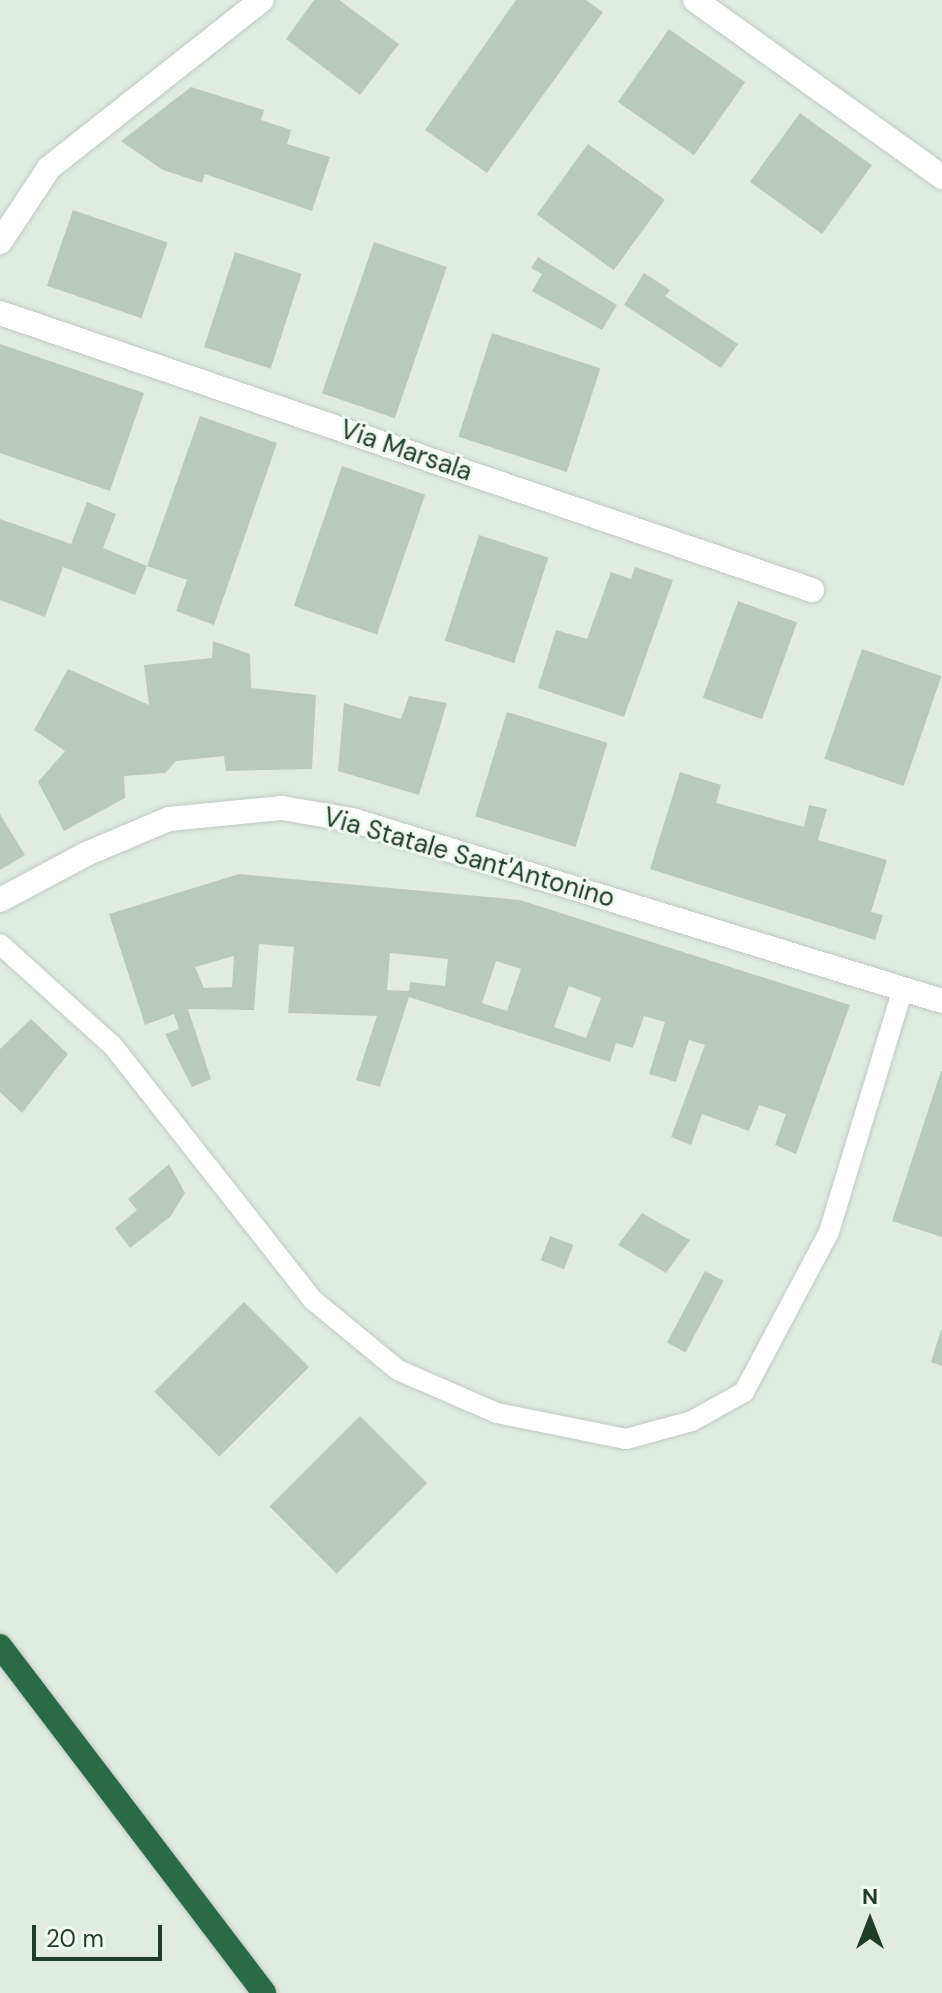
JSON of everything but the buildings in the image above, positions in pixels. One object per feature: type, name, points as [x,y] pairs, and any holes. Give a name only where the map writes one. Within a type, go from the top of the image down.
[{"type":"highway","points":[[0,1646],[264,1993]]},
{"type":"street","points":[[0,242],[49,168],[262,0]]},
{"type":"street","points":[[695,0],[942,177]]},
{"type":"street","name":"Via Marsala","points":[[0,313],[812,590]]},
{"type":"street","name":"Via Statale Sant'Antonino","points":[[0,900],[86,854],[169,819],[282,808],[352,820],[942,1001]]},
{"type":"lane","points":[[0,944],[113,1046],[313,1300],[398,1370],[497,1413],[626,1439],[692,1421],[744,1392],[829,1232],[903,989]]}]
